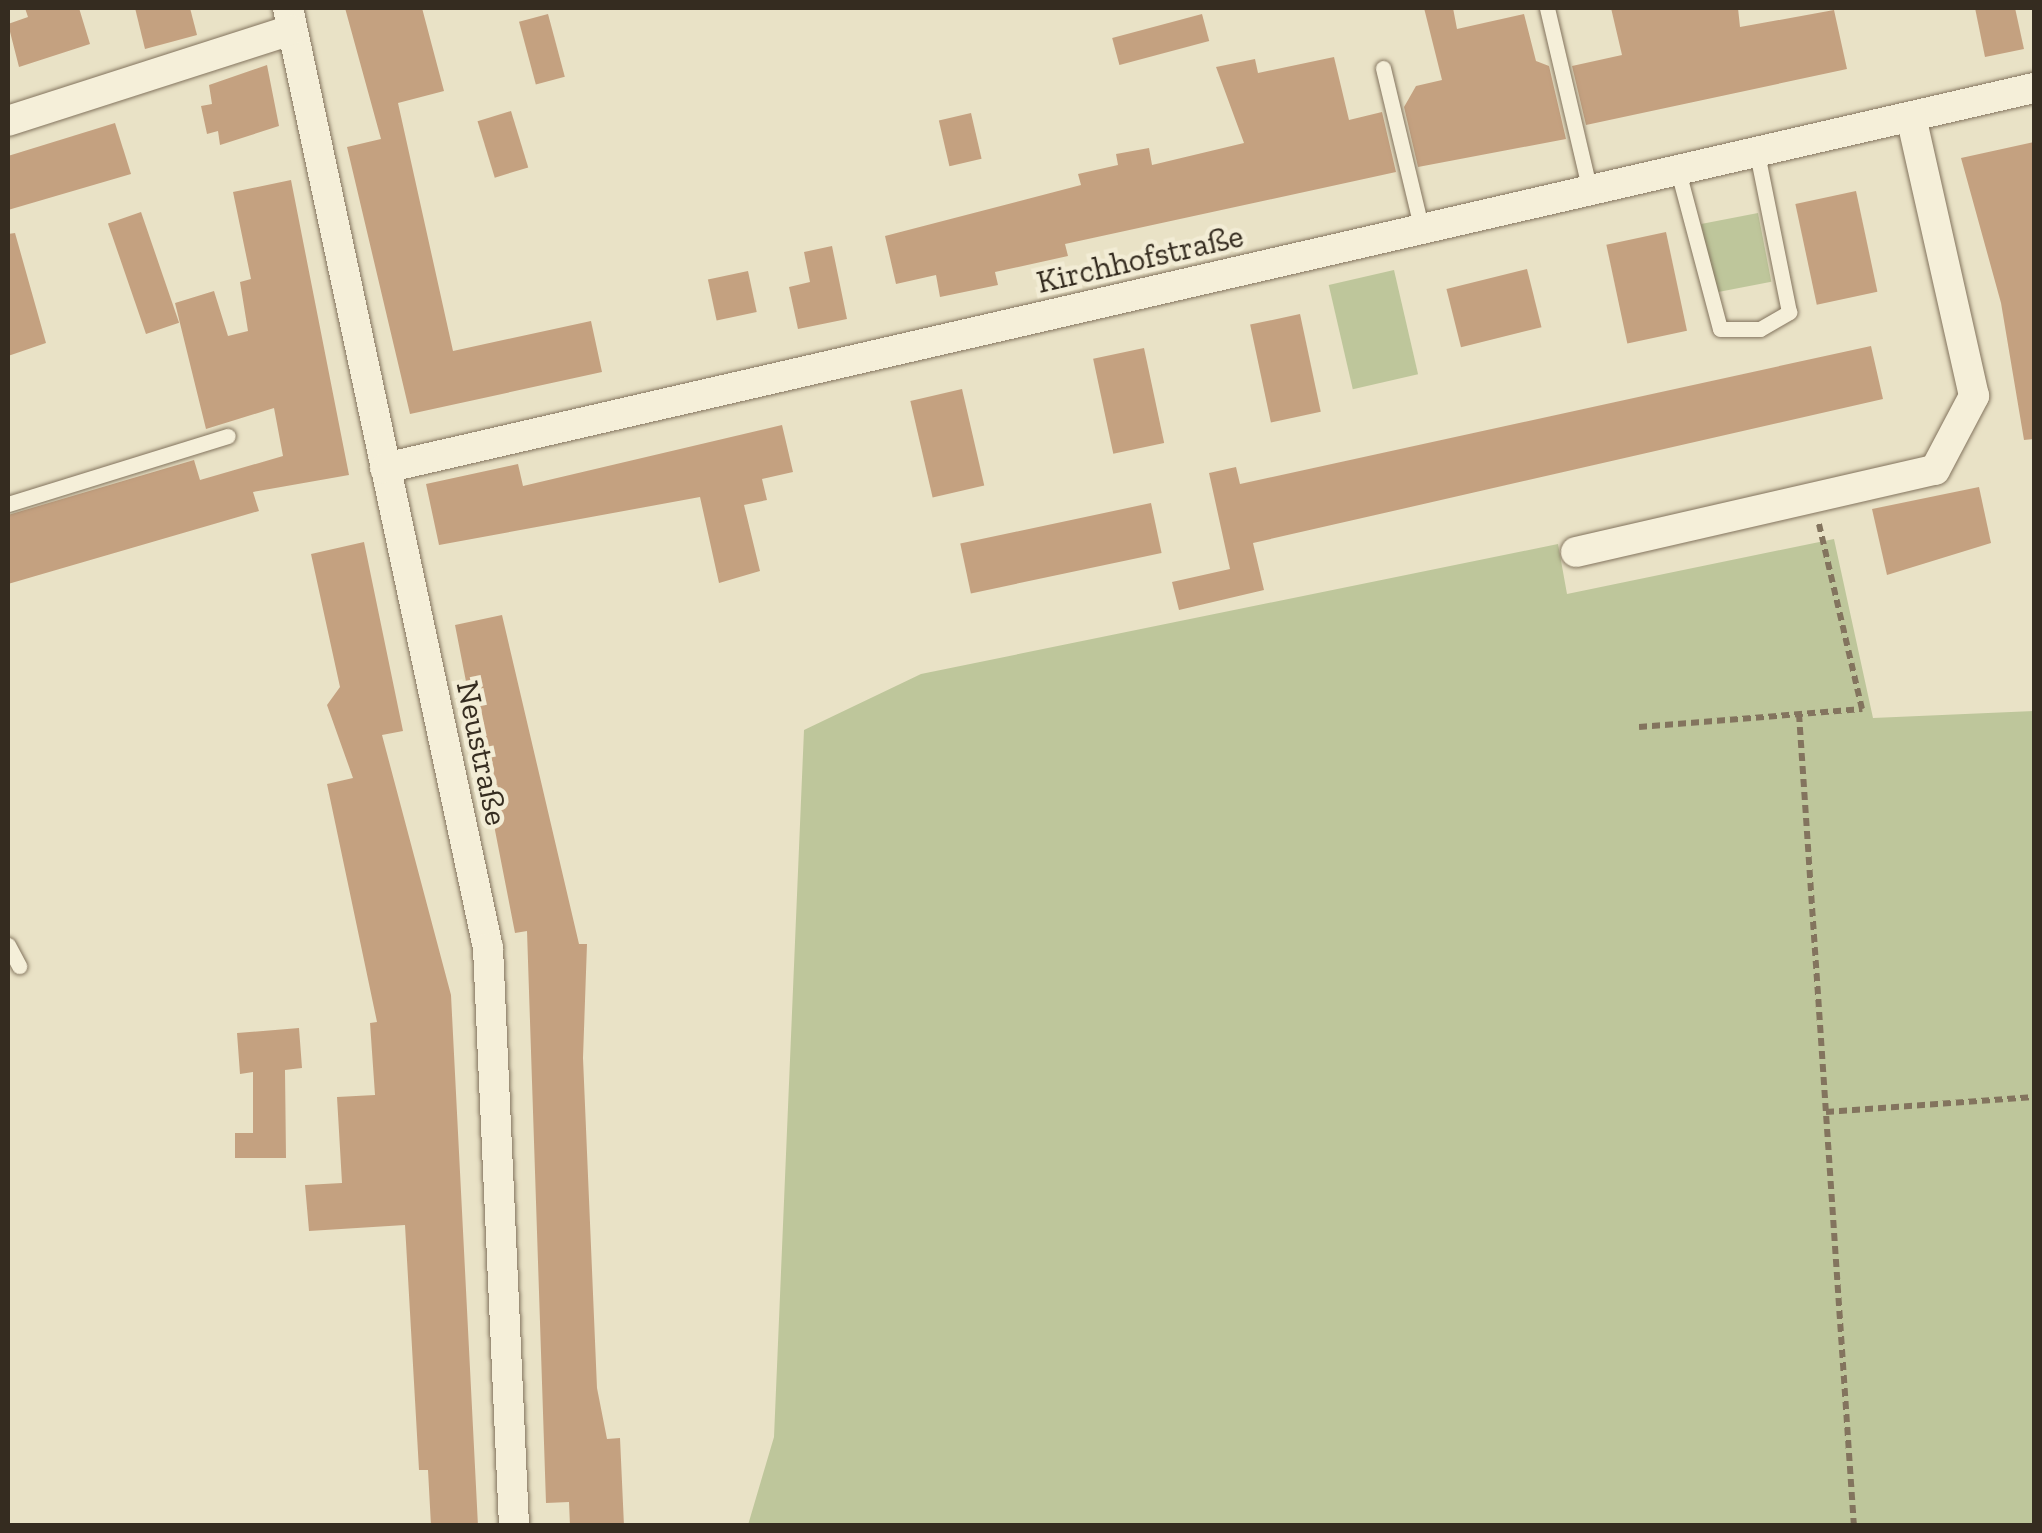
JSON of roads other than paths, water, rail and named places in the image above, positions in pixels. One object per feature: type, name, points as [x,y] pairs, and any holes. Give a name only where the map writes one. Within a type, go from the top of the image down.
[{"type":"street","points":[[8,121],[290,19]]},
{"type":"street","name":"Neustraße","points":[[290,19],[488,948],[514,1526]]},
{"type":"street","name":"Kirchhofstraße","points":[[385,468],[2034,88]]},
{"type":"street","points":[[1576,552],[1935,470],[1974,396],[1912,118]]},
{"type":"lane","points":[[1547,8],[1590,192]]},
{"type":"lane","points":[[1383,68],[1422,230]]},
{"type":"lane","points":[[1678,171],[1720,329],[1760,329],[1789,312],[1758,153]]},
{"type":"lane","points":[[8,504],[228,436]]},
{"type":"lane","points":[[8,946],[19,966]]}]
